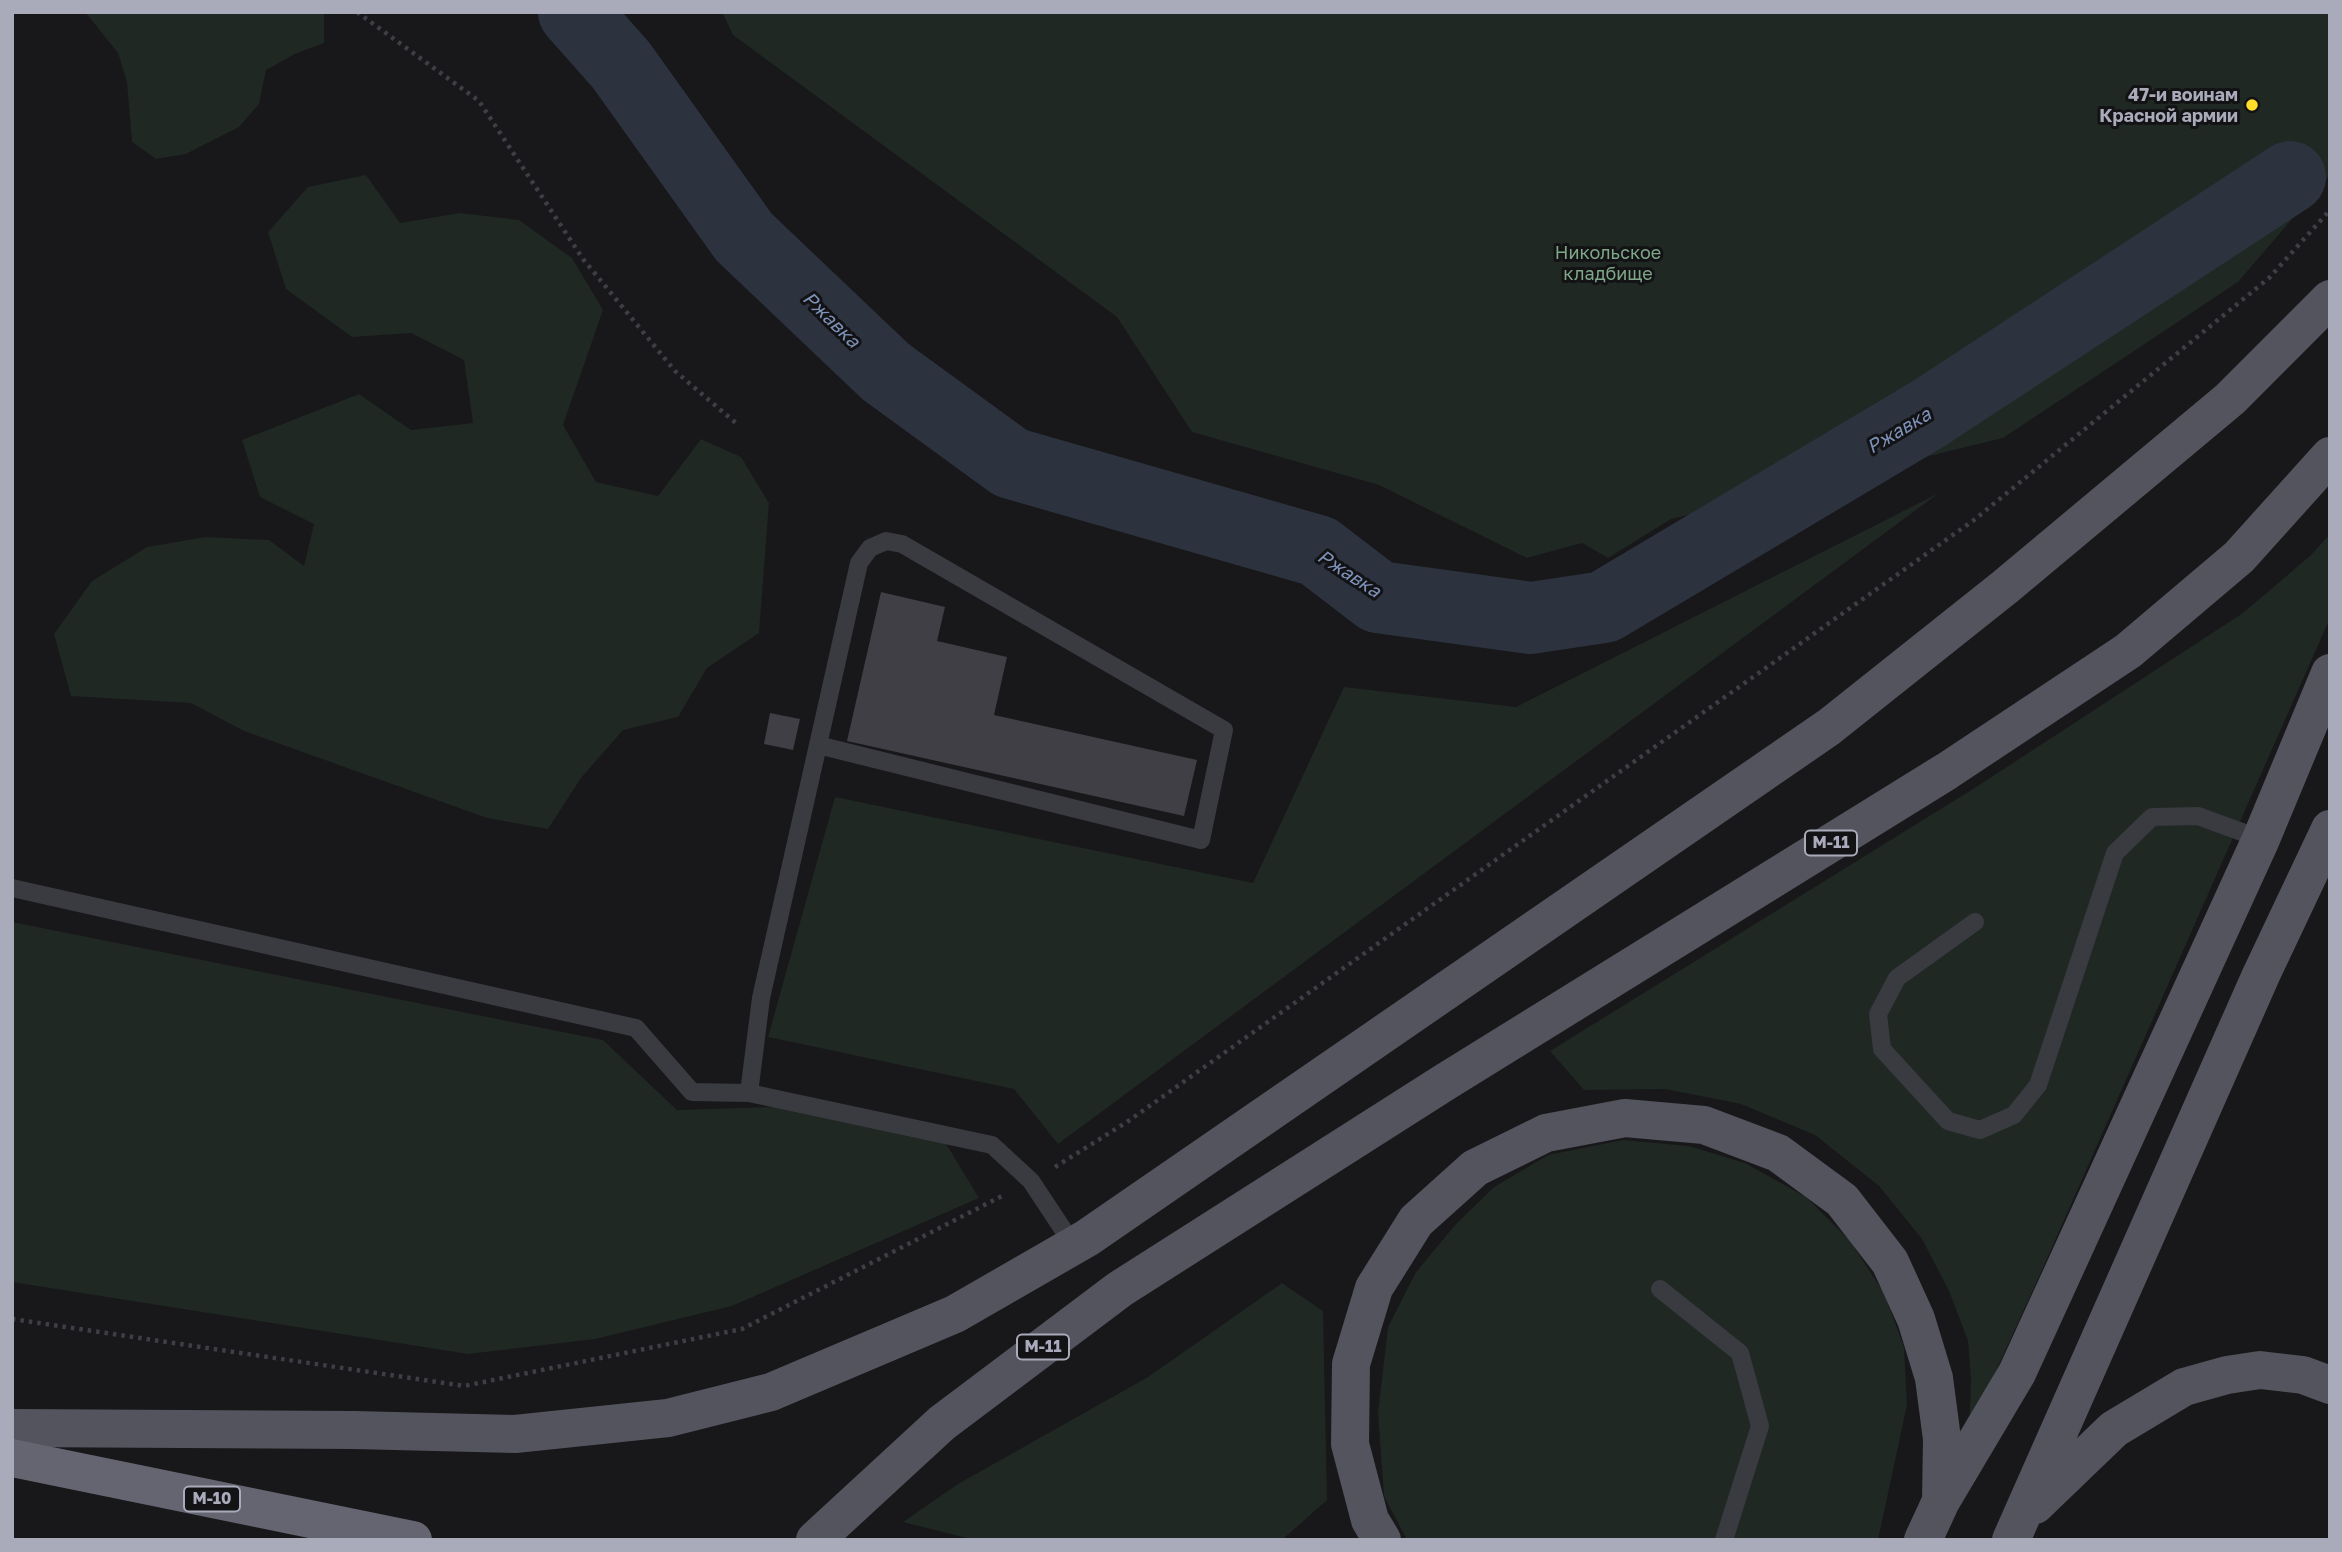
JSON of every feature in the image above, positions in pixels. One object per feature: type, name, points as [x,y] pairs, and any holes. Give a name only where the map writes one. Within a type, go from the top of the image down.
[{"type":"highway","name":"М-10","points":[[12,1458],[412,1540]]},
{"type":"main road","points":[[12,1428],[515,1434],[668,1418],[783,1387],[954,1314],[1074,1246],[1829,727],[2005,587],[2230,399],[2330,299]]},
{"type":"main road","name":"М-11","points":[[815,1540],[942,1423],[1120,1289],[1291,1179],[1947,771],[2129,652],[2239,557],[2330,456]]},
{"type":"main road","points":[[1923,1540],[1941,1502],[2017,1373],[2261,839],[2330,673]]},
{"type":"main road","points":[[2015,1531],[2261,975],[2330,829]]},
{"type":"main road","points":[[1382,1540],[1370,1520],[1350,1444],[1351,1364],[1374,1288],[1416,1221],[1475,1168],[1546,1133],[1625,1118],[1704,1125],[1778,1153],[1842,1200],[1890,1262],[1916,1319],[1934,1378],[1942,1439],[1941,1502]]},
{"type":"main road","points":[[2015,1531],[2054,1485],[2114,1429],[2184,1387],[2227,1375],[2260,1370],[2303,1375],[2330,1385]]},
{"type":"lane","points":[[749,1093],[761,998],[859,563],[870,548],[886,541],[902,544],[1224,730],[1201,840],[818,745]]},
{"type":"lane","points":[[1975,922],[1897,978],[1878,1014],[1882,1049],[1948,1122],[1980,1130],[2014,1115],[2038,1085],[2115,853],[2152,817],[2198,816],[2261,839]]},
{"type":"lane","points":[[12,888],[636,1028],[692,1092],[749,1093],[992,1145],[1031,1181],[1074,1246]]},
{"type":"lane","points":[[1660,1289],[1740,1353],[1760,1426],[1724,1540]]},
{"type":"path","points":[[358,12],[479,101],[583,259],[675,371],[737,424]]},
{"type":"path","points":[[12,1319],[464,1386],[742,1329],[1031,1181],[1127,1122],[1974,520],[2269,278],[2330,209]]},
{"type":"green space","points":[[85,12],[324,12],[324,43],[295,54],[266,70],[259,104],[239,127],[186,154],[156,159],[132,142],[127,82],[118,53]]},
{"type":"green space","name":"Никольское кладбище","points":[[722,12],[2330,12],[2330,175],[2238,282],[2003,438],[1671,519],[1608,558],[1582,543],[1527,558],[1379,485],[1192,432],[1117,317],[733,35]]},
{"type":"green space","points":[[366,175],[400,223],[460,213],[519,220],[572,258],[603,310],[563,425],[596,482],[658,496],[701,439],[741,457],[769,503],[759,633],[707,668],[678,717],[623,730],[581,778],[548,829],[487,818],[244,731],[191,703],[71,696],[54,634],[92,581],[147,547],[206,537],[269,540],[304,566],[314,524],[260,497],[242,440],[359,394],[411,430],[473,423],[464,360],[411,333],[352,337],[286,289],[268,232],[308,187]]},
{"type":"green space","points":[[1939,493],[1058,1144],[1014,1089],[768,1037],[835,797],[1253,883],[1344,687],[1516,707]]},
{"type":"green space","points":[[2330,534],[2330,618],[1969,1430],[1971,1381],[1968,1341],[1949,1291],[1922,1239],[1879,1186],[1815,1135],[1741,1104],[1665,1089],[1584,1090],[1550,1051],[1973,789],[2243,613],[2311,555]]},
{"type":"green space","points":[[12,922],[603,1040],[677,1110],[836,1105],[939,1132],[979,1198],[732,1306],[595,1339],[468,1354],[12,1282]]},
{"type":"green space","points":[[1623,1140],[1689,1146],[1745,1163],[1806,1197],[1850,1241],[1884,1293],[1904,1347],[1907,1405],[1878,1540],[1407,1540],[1384,1496],[1378,1413],[1388,1327],[1416,1272],[1455,1225],[1494,1187],[1548,1155]]},
{"type":"green space","points":[[1282,1283],[1323,1311],[1327,1500],[1282,1540],[975,1540],[903,1522],[958,1484],[1148,1377]]},
{"type":"building","points":[[881,592],[945,607],[937,641],[1007,657],[994,715],[1197,760],[1184,816],[847,741]]},
{"type":"building","points":[[770,713],[800,719],[793,750],[764,744]]},
{"type":"waterway","name":"Ржавка","points":[[574,12],[621,65],[744,237],[886,372],[1011,463],[1318,551],[1378,597],[1531,618],[1604,607],[1928,414],[2290,177]]},
{"type":"place","name":"47-и воинам Красной армии","points":[[2252,105]]}]
